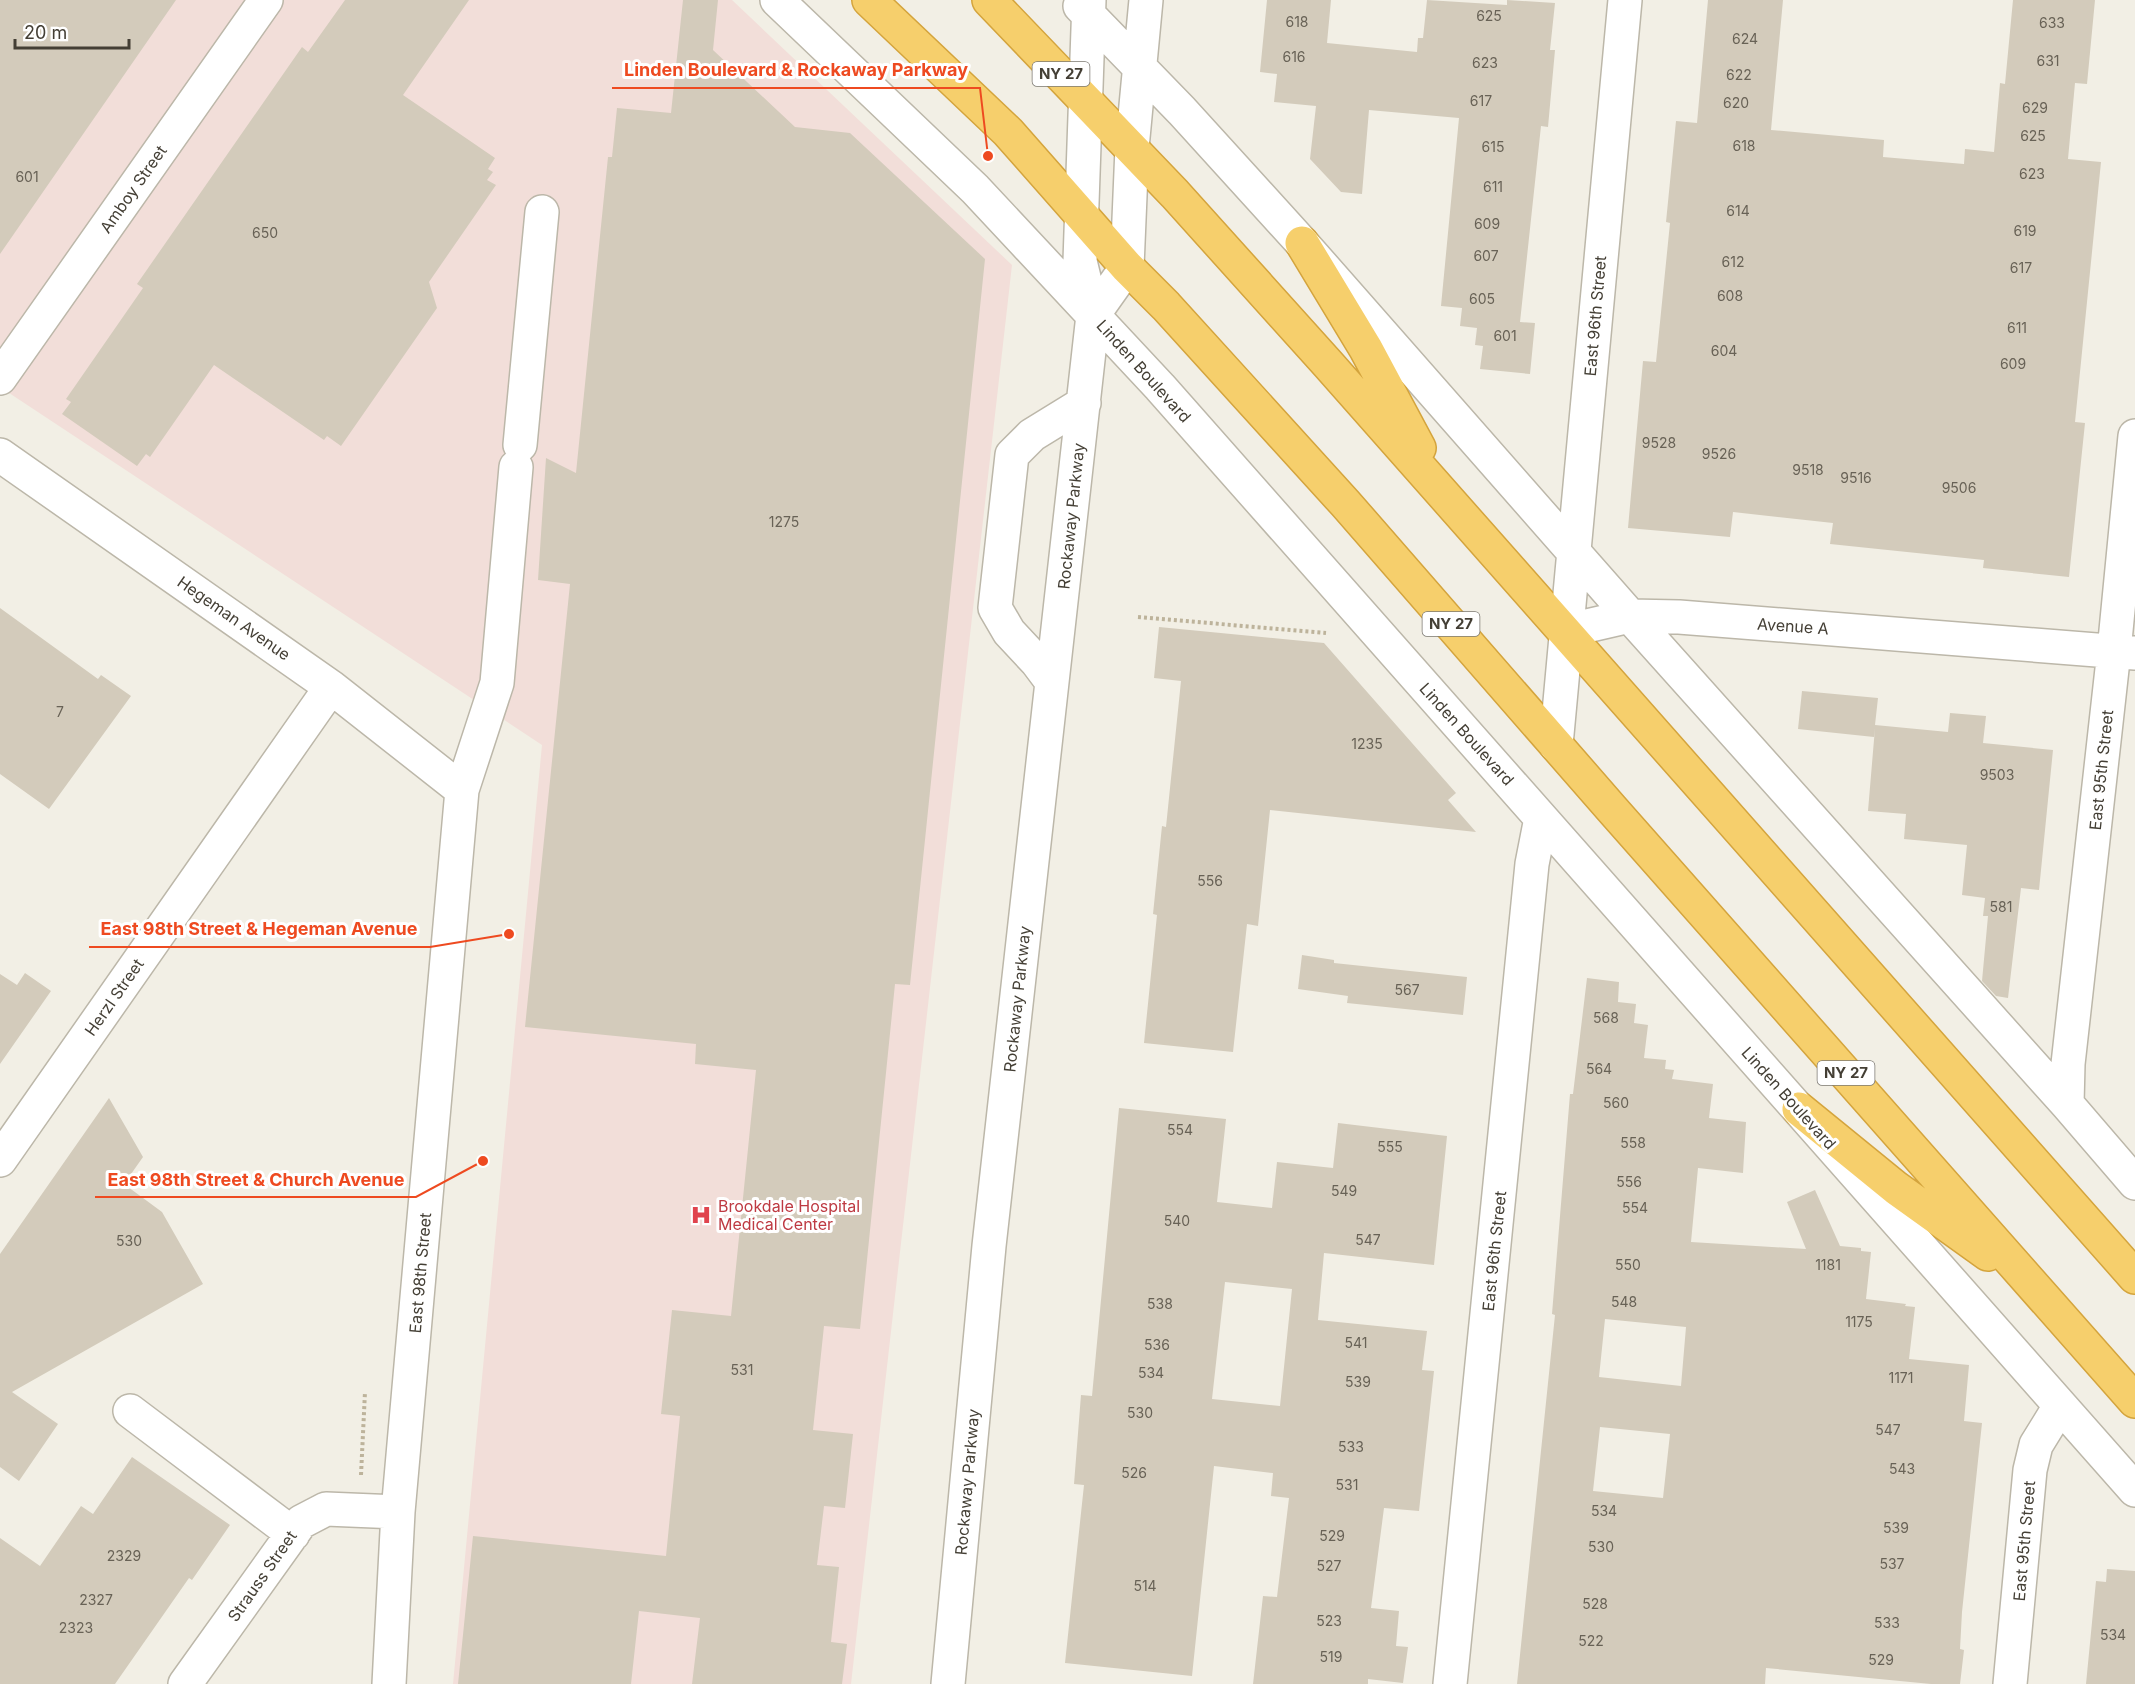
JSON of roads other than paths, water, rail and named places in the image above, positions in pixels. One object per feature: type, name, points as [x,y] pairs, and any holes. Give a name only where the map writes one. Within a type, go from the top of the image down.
[{"type":"highway","name":"NY 27","points":[[869,0],[1008,132],[1127,267],[1166,306],[1345,503],[2135,1401]]},
{"type":"highway","name":"NY 27","points":[[989,0],[1175,194],[1565,631],[2135,1277]]},
{"type":"highway","points":[[1302,243],[1366,350],[1446,497]]},
{"type":"highway","points":[[1799,1109],[1896,1188],[2036,1288]]},
{"type":"highway","points":[[2066,1199],[2135,1247]]},
{"type":"street","name":"Amboy Street","points":[[0,378],[266,0]]},
{"type":"street","name":"Linden Boulevard","points":[[777,0],[975,189],[1093,315],[2135,1490]]},
{"type":"street","points":[[1127,267],[1132,148],[1146,0]]},
{"type":"street","name":"East 96th Street","points":[[1565,631],[1624,0]]},
{"type":"street","name":"Rockaway Parkway","points":[[948,1684],[989,1246],[1093,315],[1080,261],[1085,100],[1084,5]]},
{"type":"street","points":[[1084,5],[1139,69],[1182,111],[1302,243],[1630,616],[2135,1183]]},
{"type":"street","name":"East 98th Street","points":[[389,1684],[398,1512],[462,790],[497,683],[542,212]]},
{"type":"street","name":"Rockaway Parkway","points":[[1093,315],[1127,267]]},
{"type":"street","points":[[1053,682],[1009,632],[995,609],[1012,455],[1032,435],[1084,403]]},
{"type":"street","name":"East 95th Street","points":[[2067,1104],[2068,1064],[2124,652],[2135,436]]},
{"type":"street","name":"Hegeman Avenue","points":[[0,455],[332,687],[462,790]]},
{"type":"street","name":"Avenue A","points":[[1565,631],[1630,616],[1679,617],[2124,652]]},
{"type":"street","points":[[1556,745],[1565,631]]},
{"type":"street","name":"Herzl Street","points":[[0,1160],[332,687]]},
{"type":"street","name":"East 96th Street","points":[[1450,1684],[1532,864],[1541,818]]},
{"type":"street","name":"East 95th Street","points":[[2010,1684],[2030,1470],[2036,1445],[2060,1406]]},
{"type":"street","points":[[130,1411],[292,1534]]},
{"type":"street","name":"Strauss Street","points":[[185,1684],[301,1522],[326,1509],[398,1512]]},
{"type":"place","name":"Linden Boulevard & Rockaway Parkway","points":[[988,156]]},
{"type":"place","name":"East 98th Street & Hegeman Avenue","points":[[509,934]]},
{"type":"place","name":"East 98th Street & Church Avenue","points":[[483,1161]]},
{"type":"place","name":"Brookdale Hospital Medical Center","points":[[701,1215]]}]
